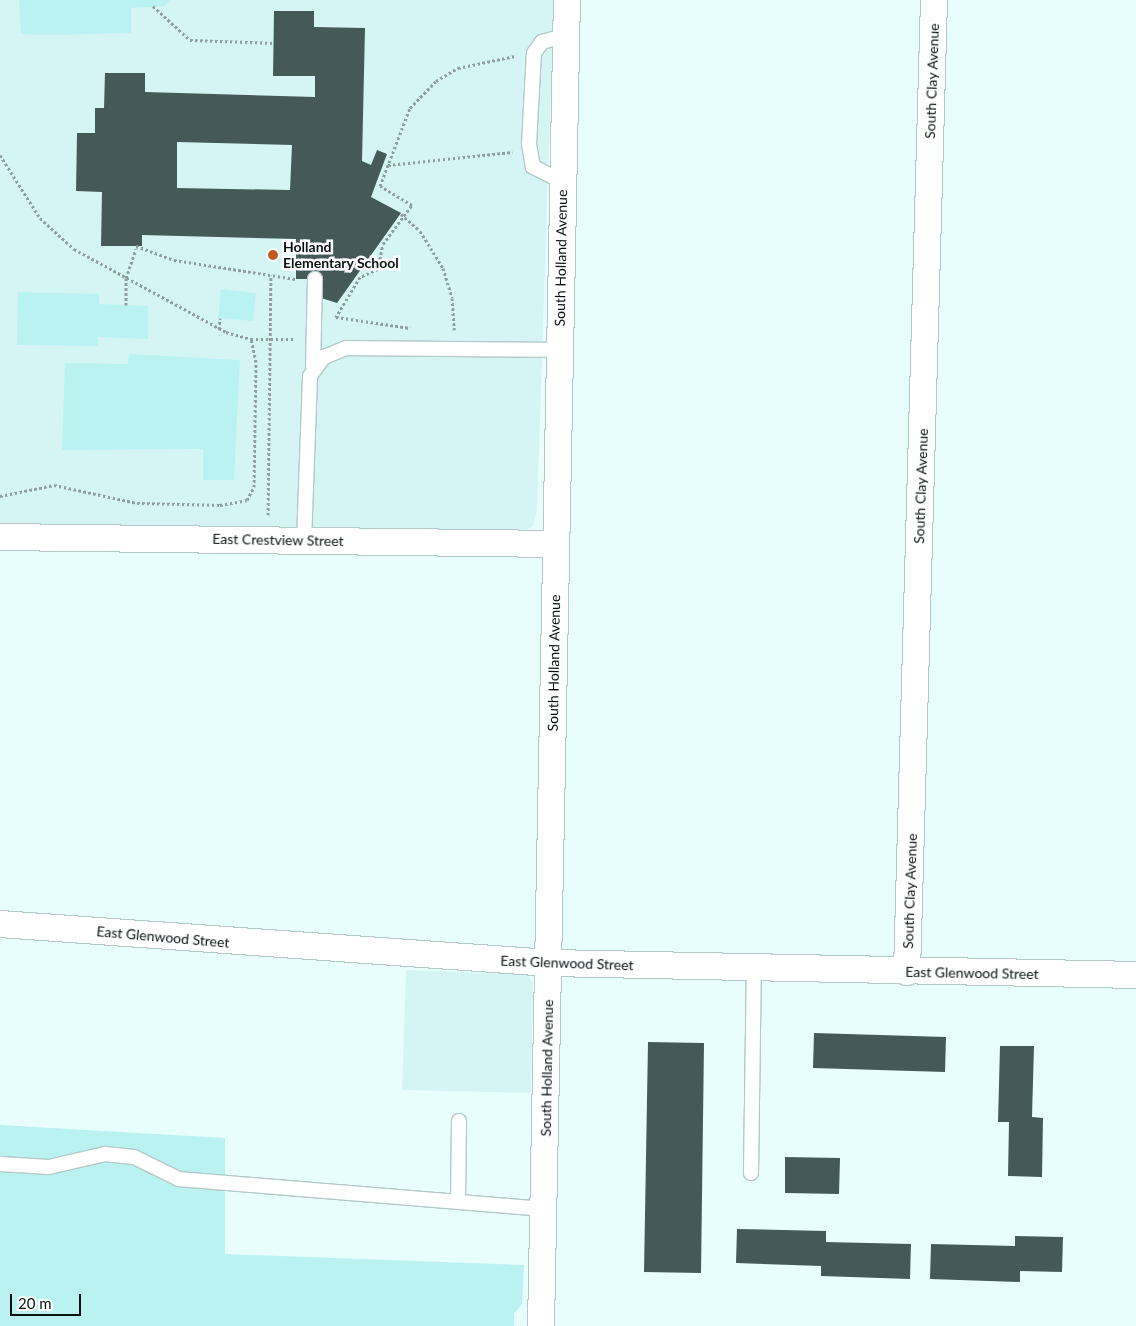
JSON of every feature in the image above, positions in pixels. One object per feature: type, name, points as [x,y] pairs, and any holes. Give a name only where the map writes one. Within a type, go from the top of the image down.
[{"type":"street","name":"South Holland Avenue","points":[[541,1326],[550,963],[567,0]]},
{"type":"street","name":"South Clay Avenue","points":[[907,972],[934,0]]},
{"type":"street","name":"East Crestview Street","points":[[0,537],[556,544]]},
{"type":"street","name":"East Glenwood Street","points":[[0,924],[550,963],[907,972],[1136,975]]},
{"type":"lane","points":[[563,182],[533,167],[529,144],[533,56],[542,42],[566,35]]},
{"type":"lane","points":[[304,541],[313,367],[314,279]]},
{"type":"lane","points":[[313,367],[334,351],[346,348],[560,350]]},
{"type":"lane","points":[[751,1173],[754,968]]},
{"type":"lane","points":[[458,1202],[459,1121]]},
{"type":"lane","points":[[0,1164],[49,1167],[105,1154],[134,1157],[179,1179],[544,1209]]},
{"type":"path","points":[[154,6],[190,40],[274,43]]},
{"type":"path","points":[[378,269],[383,244],[402,215],[412,205],[380,186],[410,108],[436,81],[478,60],[533,56]]},
{"type":"path","points":[[388,165],[518,152]]},
{"type":"path","points":[[0,155],[32,207],[55,233],[126,278],[219,329],[251,339],[314,339]]},
{"type":"path","points":[[402,215],[420,231],[443,268],[452,298],[454,333]]},
{"type":"path","points":[[126,304],[126,278],[136,247],[174,260],[296,279]]},
{"type":"path","points":[[368,261],[378,269]]},
{"type":"path","points":[[378,269],[360,277],[336,317],[415,329]]},
{"type":"path","points":[[268,515],[273,339],[271,275]]},
{"type":"path","points":[[219,329],[220,318]]},
{"type":"path","points":[[444,332],[461,334]]},
{"type":"path","points":[[0,496],[54,485],[137,503],[220,505],[247,500],[254,487],[256,362],[251,339]]},
{"type":"shaded area","name":"Holland Elementary School","points":[[0,0],[554,0],[537,511],[533,526],[523,532],[0,524]]},
{"type":"shaded area","points":[[19,0],[170,0],[165,6],[131,8],[131,33],[47,35],[21,34]]},
{"type":"shaded area","points":[[221,289],[256,293],[253,321],[218,318]]},
{"type":"shaded area","points":[[18,292],[99,294],[99,304],[148,306],[148,339],[98,337],[98,346],[17,345]]},
{"type":"shaded area","points":[[129,354],[240,360],[234,480],[203,480],[203,449],[62,450],[65,363],[128,364]]},
{"type":"shaded area","points":[[406,970],[528,975],[533,983],[531,1093],[402,1090]]},
{"type":"shaded area","points":[[0,1125],[225,1138],[225,1254],[524,1265],[522,1304],[514,1314],[514,1326],[0,1326]]},
{"type":"building","points":[[274,11],[314,11],[314,27],[365,28],[362,161],[371,165],[377,150],[387,154],[371,197],[401,213],[337,303],[321,298],[321,279],[296,279],[296,239],[142,235],[142,246],[101,246],[102,192],[76,191],[77,133],[95,133],[95,108],[104,108],[105,73],[145,73],[145,92],[315,97],[315,76],[273,76]],"holes":[[[177,142],[292,145],[290,190],[177,188]]]},
{"type":"building","points":[[814,1033],[946,1037],[945,1072],[813,1068]]},
{"type":"building","points":[[648,1042],[704,1043],[701,1273],[644,1272]]},
{"type":"building","points":[[1000,1046],[1034,1046],[1032,1117],[1043,1118],[1042,1177],[1008,1176],[1009,1122],[998,1122]]},
{"type":"building","points":[[785,1157],[840,1158],[839,1194],[785,1193]]},
{"type":"building","points":[[737,1229],[826,1231],[826,1242],[911,1244],[910,1279],[821,1276],[821,1266],[736,1263]]},
{"type":"building","points":[[1015,1236],[1063,1237],[1062,1272],[1020,1271],[1020,1282],[930,1279],[931,1244],[1015,1246]]},
{"type":"place","name":"Holland Elementary School","points":[[273,255]]}]
